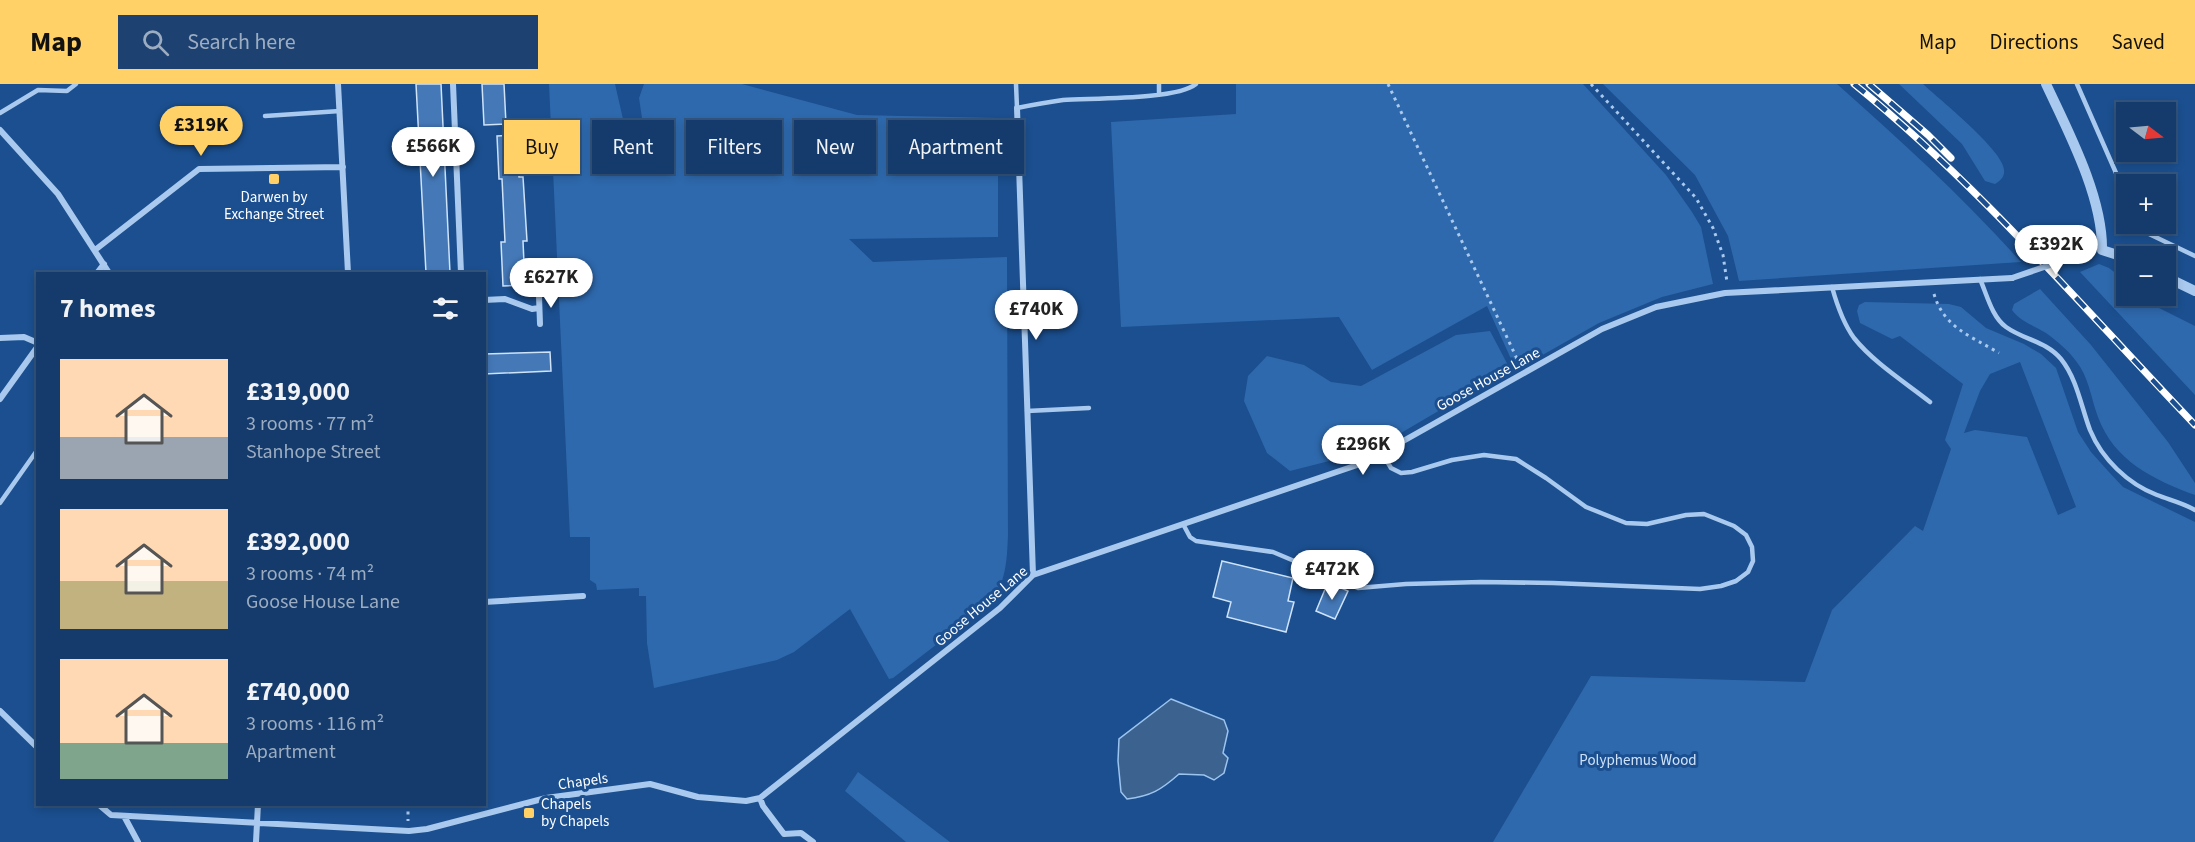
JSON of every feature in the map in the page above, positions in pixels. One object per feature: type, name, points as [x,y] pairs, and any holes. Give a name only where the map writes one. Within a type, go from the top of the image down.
[{"type":"street","points":[[338,84],[348,272]]},
{"type":"street","points":[[453,84],[461,272]]},
{"type":"street","points":[[2046,84],[2086,174],[2101,225],[2096,250],[2116,255]]},
{"type":"street","points":[[1017,108],[1033,576]]},
{"type":"street","points":[[0,130],[58,194],[108,272]]},
{"type":"street","points":[[95,250],[199,169],[342,167]]},
{"type":"street","name":"Goose House Lane","points":[[760,798],[1000,608],[1033,576],[1366,462],[1602,329],[1656,307],[1728,293],[2012,278],[2096,250]]},
{"type":"street","points":[[98,272],[104,264]]},
{"type":"street","points":[[2176,282],[2195,291]]},
{"type":"street","points":[[540,290],[540,324]]},
{"type":"street","points":[[486,300],[506,300],[532,309],[539,308]]},
{"type":"street","points":[[0,338],[24,337],[36,344]]},
{"type":"street","points":[[0,399],[36,348]]},
{"type":"street","points":[[486,602],[583,596]]},
{"type":"street","points":[[0,711],[36,745]]},
{"type":"street","name":"Chapels","points":[[124,816],[408,831],[427,829],[546,798],[650,784],[698,797],[746,801],[760,798]]},
{"type":"street","points":[[760,798],[763,807],[784,834],[783,842]]},
{"type":"street","points":[[100,806],[111,815],[124,816],[138,842]]},
{"type":"street","points":[[256,842],[258,806]]},
{"type":"street","points":[[784,834],[801,833],[813,842]]},
{"type":"lane","points":[[0,113],[38,90],[67,91],[75,84]]},
{"type":"lane","points":[[1016,84],[1017,108],[1061,100],[1159,94],[1190,89],[1197,84]]},
{"type":"lane","points":[[1159,84],[1159,94]]},
{"type":"lane","points":[[2077,84],[2116,174]]},
{"type":"lane","points":[[265,116],[340,111]]},
{"type":"lane","points":[[2149,234],[2195,256]]},
{"type":"lane","points":[[1980,279],[1994,313],[2001,322],[2015,332],[2044,344],[2061,359],[2070,372],[2094,439],[2111,464],[2138,485],[2156,495],[2195,510]]},
{"type":"lane","points":[[1832,287],[1841,315],[1853,338],[1867,352],[1930,402]]},
{"type":"lane","points":[[1027,411],[1089,408]]},
{"type":"lane","points":[[0,503],[36,452]]},
{"type":"lane","points":[[1184,524],[1190,537],[1196,541],[1273,552],[1358,588],[1482,582],[1700,589],[1736,581],[1748,572],[1753,561],[1752,547],[1746,535],[1734,526],[1704,514],[1686,515],[1647,524],[1626,523],[1586,507],[1516,459],[1484,454],[1401,473],[1391,468],[1382,453]]},
{"type":"path","points":[[1388,84],[1524,373]]},
{"type":"path","points":[[1591,84],[1696,198],[1713,228],[1724,255],[1728,293]]},
{"type":"path","points":[[1931,283],[1938,308],[1948,321],[1962,332],[1999,353]]},
{"type":"path","points":[[408,806],[408,831]]},
{"type":"green space","points":[[549,84],[615,84],[623,119],[642,118],[639,98],[644,84],[742,84],[857,115],[998,118],[998,120],[888,120],[888,174],[998,174],[998,237],[849,239],[873,262],[1007,257],[1008,535],[1002,580],[995,597],[989,604],[893,678],[889,679],[850,609],[794,652],[777,660],[654,688],[647,643],[646,596],[639,596],[639,588],[597,590],[596,584],[590,580],[590,537],[570,537],[553,174],[580,174],[580,120],[551,120]]},
{"type":"green space","points":[[1236,84],[1583,84],[1666,175],[1692,212],[1701,227],[1713,284],[1662,297],[1599,323],[1516,370],[1487,306],[1372,370],[1339,317],[1121,327],[1111,122],[1236,114]]},
{"type":"green space","points":[[1603,84],[1837,84],[1955,193],[2021,262],[1739,281],[1728,236],[1695,175]]},
{"type":"green space","points":[[1899,84],[1923,84],[1970,126],[2001,161],[2004,170],[2003,177],[1995,184],[1985,181],[1962,144]]},
{"type":"green space","points":[[2099,264],[2109,268],[2116,273],[2116,306],[2156,306],[2195,326],[2195,395],[2080,272]]},
{"type":"green space","points":[[2040,289],[2091,345],[2168,442],[2195,483],[2195,495],[2165,483],[2137,467],[2114,446],[2098,417],[2087,381],[2076,361],[2054,339],[2023,320],[2012,310],[2014,304]]},
{"type":"green space","name":"Polyphemus Wood","points":[[1865,302],[1949,304],[1961,307],[1986,328],[2041,354],[2056,368],[2078,432],[2091,452],[2108,471],[2123,487],[2195,522],[2195,842],[1493,842],[1591,676],[1805,682],[1832,610],[1915,526],[1923,531],[1951,449],[1945,440],[1963,384],[1900,336],[1892,339],[1860,323],[1857,311],[1859,305]],"holes":[[[2020,362],[2076,507],[2058,515],[2027,437],[1975,430],[1964,433],[1980,391],[1990,374]]]},
{"type":"green space","points":[[1490,331],[1510,369],[1389,440],[1345,457],[1290,471],[1267,453],[1244,401],[1248,376],[1267,356],[1304,365],[1331,382],[1361,386],[1456,335]]},
{"type":"green space","points":[[858,772],[950,842],[906,842],[845,791]]},
{"type":"shaded area","points":[[1171,699],[1224,720],[1228,731],[1223,753],[1228,758],[1224,773],[1214,780],[1204,775],[1179,774],[1155,791],[1127,799],[1121,792],[1118,761],[1119,739]]},
{"type":"building","points":[[416,84],[441,84],[450,272],[426,272]]},
{"type":"building","points":[[482,84],[504,84],[506,120],[504,124],[484,125]]},
{"type":"building","points":[[497,136],[504,136],[504,174],[519,174],[519,177],[523,177],[527,241],[523,241],[525,285],[503,286],[501,242],[505,242]]},
{"type":"building","points":[[550,352],[551,371],[486,374],[486,354]]},
{"type":"building","points":[[1222,561],[1293,578],[1288,601],[1294,602],[1286,632],[1227,617],[1231,602],[1213,597]]},
{"type":"building","points":[[1328,582],[1348,591],[1335,619],[1316,611]]},
{"type":"railway","points":[[1854,84],[1900,123],[1988,206],[2195,425]]},
{"type":"railway","points":[[1869,84],[1951,158]]},
{"type":"place","name":"Darwen by Exchange Street","points":[[274,179]]},
{"type":"place","name":"Chapels by Chapels","points":[[529,813]]}]
